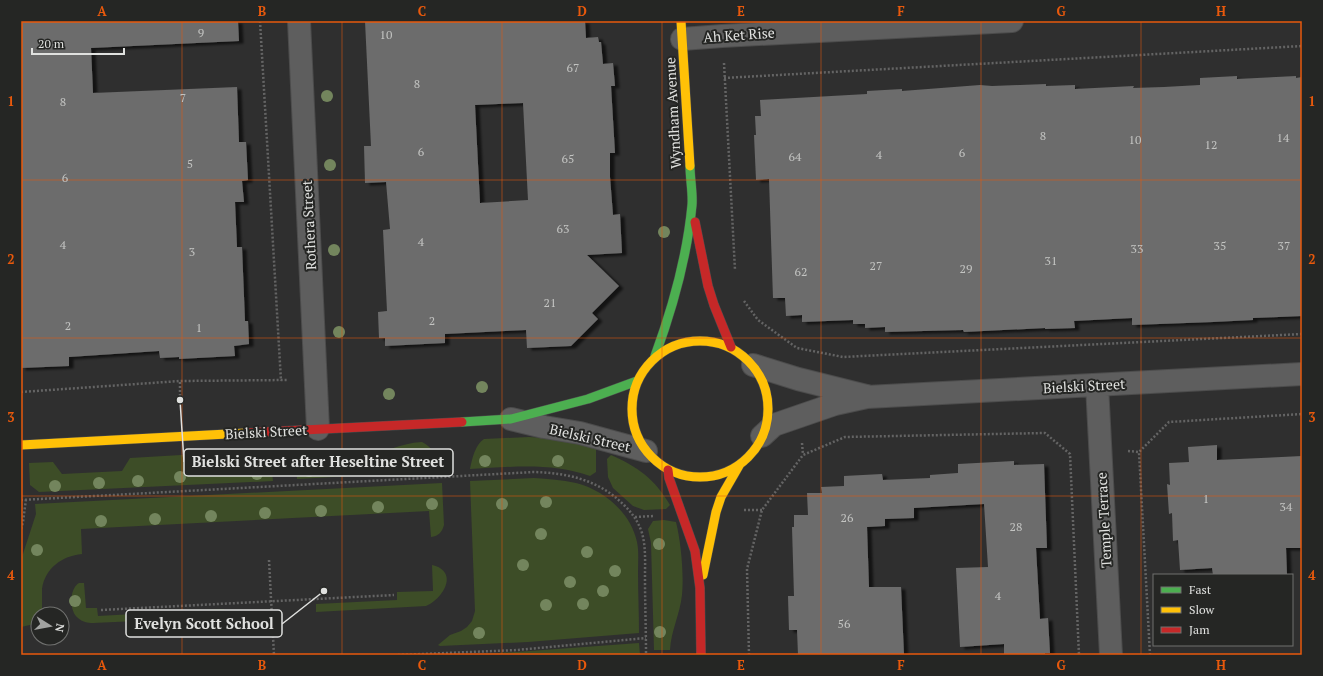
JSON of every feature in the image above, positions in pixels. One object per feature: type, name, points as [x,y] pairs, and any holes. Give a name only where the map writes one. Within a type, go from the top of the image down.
[{"type":"street","name":"Rothera Street","points":[[299,21],[318,428]]},
{"type":"street","name":"Ah Ket Rise","points":[[682,30],[722,36],[1012,21]]},
{"type":"street","name":"Wyndham Avenue","points":[[682,30],[692,204],[708,286],[731,347]]},
{"type":"street","name":"Wyndham Avenue","points":[[655,356],[669,318],[680,280],[692,204]]},
{"type":"street","points":[[692,340],[712,341],[731,347],[743,355],[753,365],[763,381],[768,399],[768,418],[762,436],[753,452],[740,464],[723,473],[705,477],[686,476],[668,470],[646,451],[636,435],[632,417],[632,399],[637,381],[644,368],[655,356],[672,346],[692,340]]},
{"type":"street","name":"Bielski Street","points":[[753,365],[798,379],[867,397]]},
{"type":"street","name":"Bielski Street","points":[[762,436],[774,425],[835,404],[867,397],[1302,374]]},
{"type":"street","name":"Bielski Street","points":[[21,445],[318,428],[511,419],[582,401],[637,381]]},
{"type":"street","name":"Temple Terrace","points":[[1097,385],[1111,655]]},
{"type":"street","name":"Bielski Street","points":[[511,419],[544,427],[580,433],[646,451]]},
{"type":"street","points":[[700,588],[716,512],[721,497],[740,464]]},
{"type":"street","points":[[668,470],[669,478],[695,551],[700,588],[701,655]]},
{"type":"path","points":[[260,21],[281,381]]},
{"type":"path","points":[[722,36],[735,271]]},
{"type":"path","points":[[724,78],[1302,46]]},
{"type":"path","points":[[741,298],[758,320],[796,348],[843,358],[1302,334]]},
{"type":"path","points":[[21,392],[180,381],[292,380]]},
{"type":"path","points":[[180,381],[180,400]]},
{"type":"path","points":[[1150,655],[1139,452],[1169,422],[1302,414]]},
{"type":"path","points":[[749,655],[747,569],[762,510],[803,455],[845,437],[1045,433],[1070,454],[1079,655]]},
{"type":"path","points":[[21,500],[534,472],[570,476],[593,483],[608,491],[635,517],[638,524],[644,546],[646,655]]},
{"type":"path","points":[[21,529],[26,499]]},
{"type":"path","points":[[269,560],[274,655]]},
{"type":"path","points":[[101,610],[394,595]]},
{"type":"path","points":[[398,655],[517,650],[646,638]]},
{"type":"green space","points":[[529,437],[559,439],[596,448],[596,472],[590,476],[561,469],[531,466],[470,469],[476,448],[484,439]]},
{"type":"green space","points":[[422,442],[426,444],[435,454],[441,471],[297,479],[296,463],[336,462],[360,459],[398,446]]},
{"type":"green space","points":[[215,453],[263,464],[271,464],[273,481],[39,492],[30,485],[29,463],[53,462],[62,474],[122,471],[130,458]]},
{"type":"green space","points":[[611,455],[638,469],[652,481],[670,505],[666,509],[644,510],[633,506],[613,488],[608,477],[607,459]]},
{"type":"green space","points":[[534,478],[566,481],[586,486],[606,497],[615,504],[629,522],[634,531],[638,549],[639,633],[528,642],[438,645],[450,635],[467,627],[472,621],[475,611],[470,481]]},
{"type":"green space","points":[[442,483],[444,525],[440,533],[431,537],[429,511],[81,529],[82,554],[61,560],[51,569],[42,589],[42,606],[30,606],[30,625],[21,627],[21,560],[36,514],[35,504]]},
{"type":"green space","points":[[664,520],[676,522],[682,558],[682,595],[670,650],[654,650],[651,543],[648,529],[653,521]]},
{"type":"green space","points":[[432,565],[440,568],[445,573],[447,578],[446,585],[438,597],[426,606],[316,612],[316,604],[397,600],[397,592],[433,591]]},
{"type":"green space","points":[[79,583],[84,583],[86,608],[97,608],[98,616],[224,609],[224,617],[93,623],[87,622],[75,615],[73,610],[71,600],[73,590]]},
{"type":"green space","points":[[639,643],[640,655],[459,655],[516,652]]},
{"type":"building","points":[[21,21],[238,21],[239,41],[91,48],[93,93],[237,87],[239,142],[246,142],[248,180],[242,181],[244,202],[235,202],[237,247],[242,247],[245,321],[248,321],[249,344],[234,346],[235,356],[179,359],[179,357],[160,358],[159,351],[69,357],[69,366],[21,368]]},
{"type":"building","points":[[365,21],[585,21],[586,38],[598,37],[599,42],[601,42],[603,64],[613,63],[615,86],[611,86],[615,153],[610,153],[610,177],[613,215],[620,214],[622,253],[587,255],[619,286],[592,313],[598,319],[571,346],[527,348],[526,330],[445,334],[445,343],[385,346],[385,338],[379,338],[378,312],[387,311],[383,230],[390,229],[386,182],[365,183],[364,146],[371,146]],"holes":[[[523,103],[528,200],[480,203],[475,105]]]},
{"type":"building","points":[[1237,76],[1237,79],[1302,77],[1302,316],[1253,318],[1253,320],[1132,325],[1132,318],[1074,321],[1075,328],[964,332],[963,330],[885,332],[885,327],[865,328],[865,324],[853,324],[853,320],[802,322],[802,315],[786,316],[785,298],[773,298],[769,179],[756,180],[754,135],[756,135],[755,116],[761,116],[760,100],[867,94],[867,91],[902,89],[902,91],[980,85],[1075,85],[1075,89],[1134,86],[1133,88],[1164,87],[1200,85],[1200,78]]},
{"type":"building","points":[[1217,445],[1217,460],[1302,456],[1302,548],[1286,548],[1287,574],[1213,574],[1212,568],[1180,570],[1178,540],[1173,541],[1172,513],[1169,514],[1167,484],[1170,485],[1169,463],[1189,462],[1188,447]]},
{"type":"building","points":[[1014,461],[1014,465],[1044,464],[1047,548],[1036,548],[1040,619],[1048,618],[1050,653],[1045,653],[1045,655],[1004,655],[1004,644],[960,647],[956,568],[988,567],[984,504],[914,508],[914,518],[885,519],[885,526],[867,527],[869,587],[901,587],[904,655],[798,655],[797,630],[789,630],[788,596],[794,596],[792,527],[794,527],[794,515],[808,515],[807,493],[822,493],[821,487],[844,486],[844,476],[882,474],[883,480],[930,478],[930,475],[958,473],[958,464]]},
{"type":"traffic: fast","points":[[655,356],[668,319],[687,244],[692,200],[690,166]]},
{"type":"traffic: fast","points":[[462,422],[511,419],[588,399],[637,381]]},
{"type":"traffic: slow","points":[[681,21],[690,166]]},
{"type":"traffic: slow","points":[[693,341],[707,341],[726,346],[738,352],[753,366],[763,383],[767,396],[768,409],[767,422],[763,435],[757,447],[743,462],[738,466],[720,474],[707,477],[693,477],[674,472],[662,466],[647,452],[643,447],[635,429],[632,416],[632,402],[637,383],[643,371],[657,356],[662,352],[680,344],[693,341]]},
{"type":"traffic: slow","points":[[21,445],[246,433]]},
{"type":"traffic: slow","points":[[703,575],[716,512],[721,497],[740,464]]},
{"type":"traffic: jam","points":[[695,222],[708,286],[731,347]]},
{"type":"traffic: jam","points":[[246,433],[462,422]]},
{"type":"traffic: jam","points":[[668,470],[669,478],[695,551],[700,588],[701,655]]},
{"type":"place","name":"Bielski Street after Heseltine Street","points":[[180,400]]},
{"type":"place","name":"Evelyn Scott School","points":[[324,591]]}]
